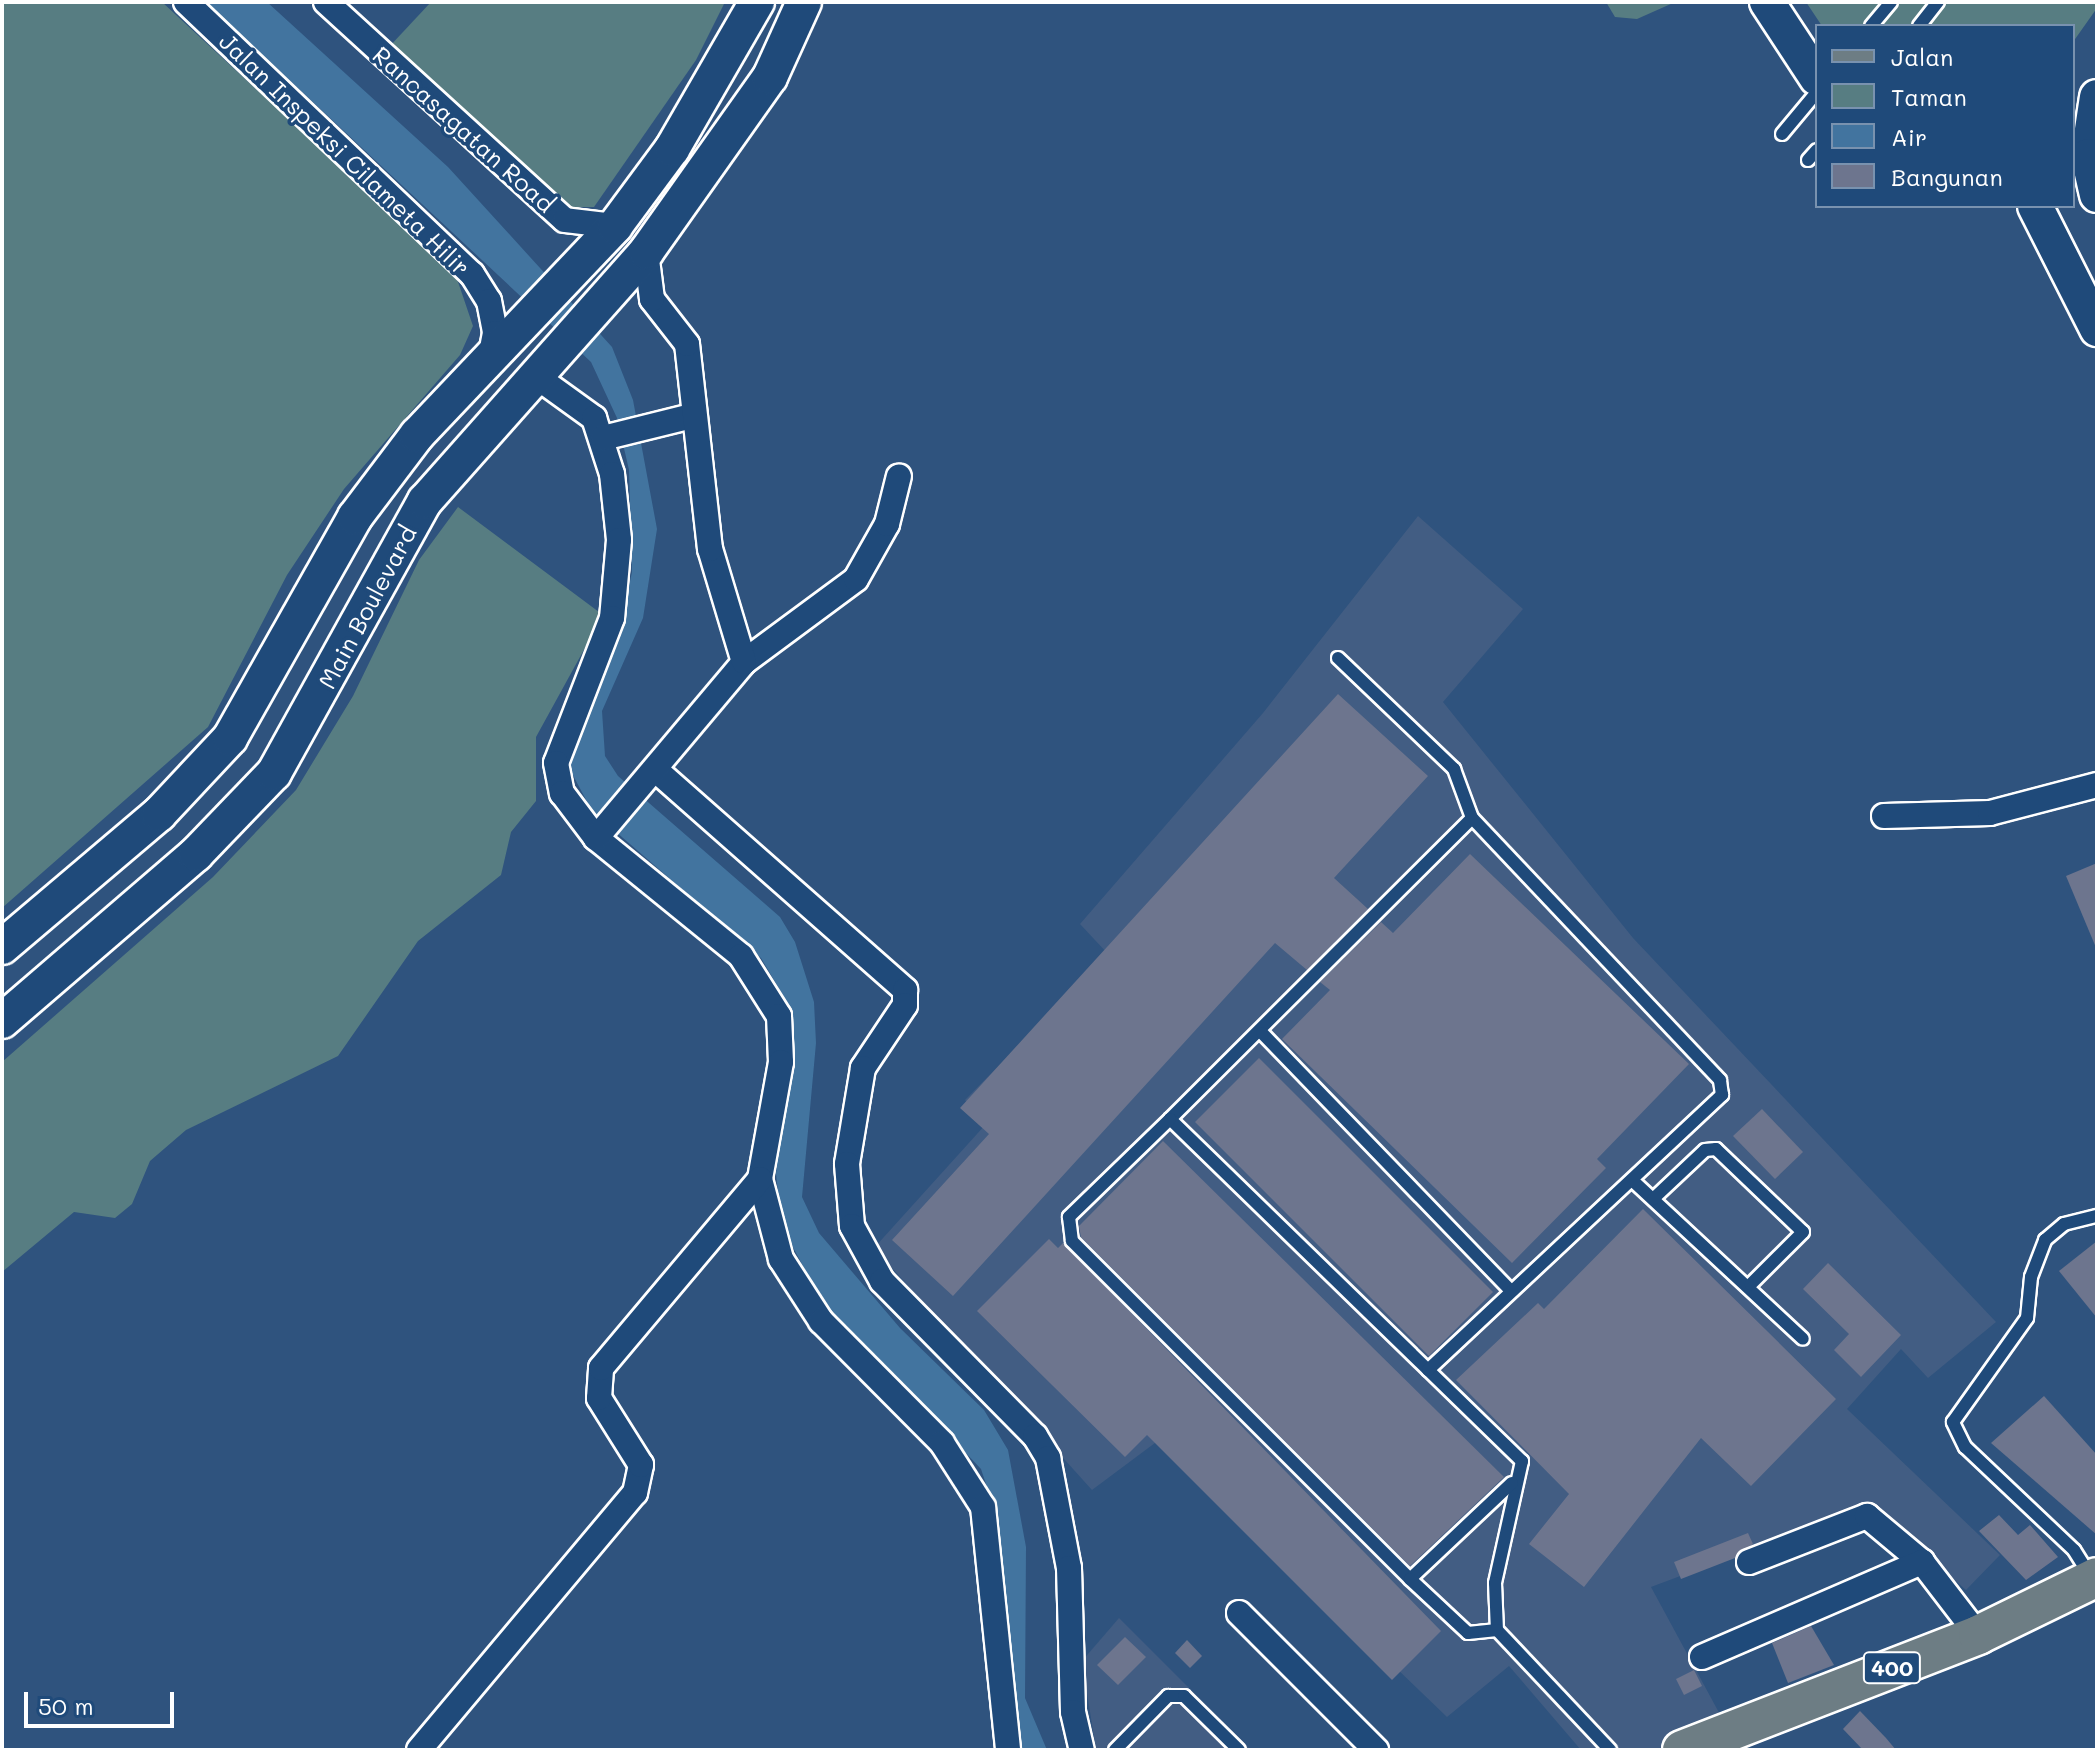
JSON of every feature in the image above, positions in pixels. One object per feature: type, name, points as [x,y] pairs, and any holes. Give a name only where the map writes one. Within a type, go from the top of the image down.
[{"type":"main road","name":"Main Boulevard","points":[[2,947],[199,775],[259,695],[313,586],[417,435],[589,257],[615,226],[680,137],[759,2]]},
{"type":"main road","points":[[759,2],[802,10]]},
{"type":"main road","points":[[1767,2],[1815,75]]},
{"type":"main road","name":"Main Boulevard","points":[[2,1021],[196,854],[274,773],[360,612],[425,501],[646,252],[770,77],[802,10]]},
{"type":"main road","points":[[2075,94],[2097,75]]},
{"type":"main road","points":[[2097,97],[2088,156],[2097,195]]},
{"type":"main road","points":[[2036,208],[2097,329]]},
{"type":"main road","points":[[313,586],[360,612]]},
{"type":"main road","name":"400","points":[[1682,1750],[1978,1635],[2095,1578]]},
{"type":"street","name":"Jalan Inspeksi Cilameta Hilir","points":[[186,2],[472,274],[489,301],[495,333],[489,361]]},
{"type":"street","name":"Rancasagatan Road","points":[[326,2],[565,220],[615,226]]},
{"type":"street","points":[[646,252],[652,299],[687,344],[692,416],[710,549],[741,650]]},
{"type":"street","points":[[522,389],[544,382],[566,391],[610,436],[619,581],[556,763],[562,793],[601,832],[741,956],[779,1016],[781,1062],[760,1179],[781,1259],[800,1292],[942,1443],[983,1507],[1008,1750]]},
{"type":"street","points":[[610,436],[692,416]]},
{"type":"street","points":[[601,832],[657,771],[741,650],[856,579],[887,524],[899,476]]},
{"type":"street","points":[[657,771],[905,990],[905,1005],[868,1057],[859,1084],[847,1164],[852,1226],[882,1281],[1035,1436],[1048,1458],[1069,1568],[1073,1712],[1082,1750]]},
{"type":"street","points":[[1884,816],[1990,813],[2097,785]]},
{"type":"street","points":[[419,1750],[635,1493],[641,1465],[599,1398],[601,1368],[760,1179]]},
{"type":"street","points":[[1749,1562],[1867,1516],[1922,1562],[1978,1635]]},
{"type":"street","points":[[1702,1657],[1922,1562]]},
{"type":"street","points":[[1239,1613],[1376,1750]]},
{"type":"lane","points":[[1873,24],[1891,2]]},
{"type":"lane","points":[[1921,24],[1938,2]]},
{"type":"lane","points":[[1782,134],[1815,94]]},
{"type":"lane","points":[[1338,658],[1454,769],[1472,818],[1720,1080],[1717,1102],[1510,1290],[1428,1370]]},
{"type":"lane","points":[[1472,818],[1262,1033],[1069,1217],[1072,1241],[1410,1579],[1468,1633],[1497,1630]]},
{"type":"lane","points":[[1262,1033],[1510,1290]]},
{"type":"lane","points":[[1170,1119],[1522,1461],[1512,1483],[1495,1583],[1497,1630],[1610,1750]]},
{"type":"lane","points":[[1653,1199],[1705,1150],[1716,1149],[1803,1232],[1751,1284]]},
{"type":"lane","points":[[1632,1180],[1751,1284],[1803,1339]]},
{"type":"lane","points":[[2095,1578],[2074,1550],[1965,1447],[1953,1422],[2027,1318],[2031,1277],[2045,1240],[2064,1224],[2097,1216]]},
{"type":"lane","points":[[1410,1579],[1512,1483]]},
{"type":"lane","points":[[1115,1750],[1168,1696],[1184,1696],[1239,1750]]},
{"type":"shaded area","points":[[1418,516],[1523,609],[1443,702],[1633,938],[1996,1322],[1928,1378],[1901,1349],[1847,1409],[2000,1555],[1966,1590],[1869,1505],[1651,1587],[1723,1720],[1667,1750],[1581,1750],[1509,1666],[1447,1717],[1159,1440],[1092,1490],[874,1248],[986,1124],[965,1100],[1108,954],[1080,924],[1263,713]]},
{"type":"shaded area","points":[[1119,1618],[1251,1750],[1096,1750],[1082,1661]]},
{"type":"green space","points":[[2,2],[162,2],[455,273],[473,326],[460,355],[344,489],[287,575],[208,727],[2,908]]},
{"type":"green space","points":[[431,2],[725,2],[696,60],[594,207],[564,207],[389,47]]},
{"type":"green space","points":[[1606,2],[1673,3],[1637,19],[1615,17]]},
{"type":"green space","points":[[1806,2],[2097,2],[2097,8],[2075,39],[2075,24],[1821,24]]},
{"type":"green space","points":[[458,507],[603,615],[536,737],[536,801],[511,832],[501,875],[418,941],[338,1056],[186,1130],[150,1161],[132,1204],[115,1218],[74,1212],[2,1272],[2,1062],[213,877],[296,790],[353,696],[419,560]]},
{"type":"water","points":[[206,2],[267,2],[448,167],[612,347],[633,400],[657,529],[643,618],[602,711],[605,756],[618,776],[780,917],[795,942],[814,1002],[816,1043],[802,1197],[819,1233],[900,1328],[984,1410],[1008,1450],[1026,1547],[1025,1698],[1047,1750],[1022,1750],[1008,1705],[997,1517],[981,1469],[822,1301],[782,1227],[776,1174],[790,1032],[784,997],[761,958],[592,811],[567,764],[622,618],[632,572],[629,470],[617,418],[591,362]]},
{"type":"building","points":[[1338,694],[1428,776],[1334,878],[1368,909],[1307,970],[1275,943],[953,1296],[892,1240],[989,1134],[960,1108]]},
{"type":"building","points":[[1470,854],[1689,1064],[1597,1159],[1606,1168],[1512,1263],[1282,1039],[1330,990],[1320,982],[1381,922],[1393,933]]},
{"type":"building","points":[[2097,863],[2097,950],[2066,876]]},
{"type":"building","points":[[1259,1058],[1493,1292],[1429,1356],[1195,1122]]},
{"type":"building","points":[[1762,1109],[1803,1152],[1775,1179],[1733,1136]]},
{"type":"building","points":[[1163,1141],[1504,1477],[1410,1566],[1081,1237],[1079,1226]]},
{"type":"building","points":[[1643,1209],[1836,1399],[1751,1486],[1701,1438],[1584,1587],[1529,1544],[1569,1494],[1456,1380],[1538,1303],[1544,1309]]},
{"type":"building","points":[[1049,1239],[1058,1248],[1063,1243],[1441,1631],[1392,1680],[1147,1435],[1125,1457],[977,1311]]},
{"type":"building","points":[[2097,1241],[2097,1318],[2059,1271]]},
{"type":"building","points":[[1828,1263],[1901,1335],[1861,1377],[1834,1350],[1849,1334],[1803,1289]]},
{"type":"building","points":[[2044,1396],[2097,1455],[2097,1535],[1991,1443]]},
{"type":"building","points":[[1999,1515],[2018,1535],[2030,1525],[2058,1557],[2026,1580],[1979,1531]]},
{"type":"building","points":[[1748,1533],[1753,1544],[1735,1558],[1681,1579],[1674,1562]]},
{"type":"building","points":[[1811,1626],[1834,1665],[1788,1683],[1772,1643]]},
{"type":"building","points":[[1125,1637],[1146,1657],[1118,1685],[1097,1665]]},
{"type":"building","points":[[1187,1640],[1202,1656],[1190,1668],[1175,1653]]},
{"type":"building","points":[[1694,1670],[1702,1686],[1684,1695],[1676,1679]]},
{"type":"building","points":[[1860,1711],[1896,1750],[1863,1750],[1843,1729]]}]
